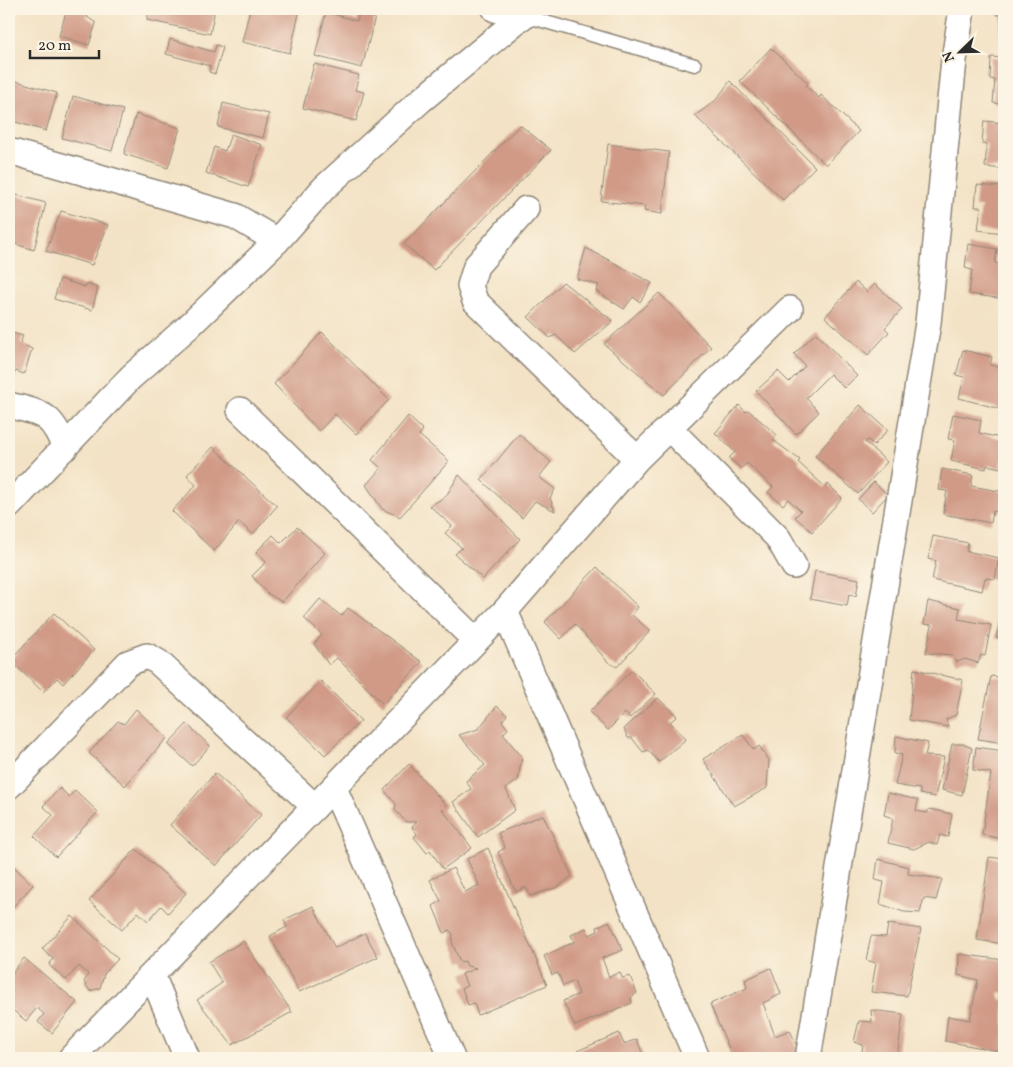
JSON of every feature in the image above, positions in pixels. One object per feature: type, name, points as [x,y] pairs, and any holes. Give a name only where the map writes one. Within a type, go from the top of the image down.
[{"type":"street","points":[[495,9],[528,12]]},
{"type":"street","points":[[808,1058],[928,324],[954,60],[962,9]]},
{"type":"street","points":[[9,506],[131,377],[188,326],[277,240],[324,188],[420,101],[528,12]]},
{"type":"street","points":[[9,151],[235,216],[277,240]]},
{"type":"street","points":[[526,209],[476,266],[470,286],[475,301],[637,459]]},
{"type":"street","points":[[71,1058],[506,611],[637,459],[790,309]]},
{"type":"street","points":[[9,405],[42,414],[57,426],[65,448]]},
{"type":"street","points":[[240,410],[476,641]]},
{"type":"street","points":[[669,428],[778,538],[794,566]]},
{"type":"street","points":[[506,611],[697,1058]]},
{"type":"street","points":[[9,786],[128,663],[147,656],[158,662],[315,807]]},
{"type":"street","points":[[334,788],[452,1058]]},
{"type":"street","points":[[152,975],[187,1058]]},
{"type":"lane","points":[[528,12],[695,65]]},
{"type":"building","points":[[67,9],[89,9],[87,17],[96,23],[89,45],[59,36]]},
{"type":"building","points":[[149,9],[215,9],[210,34],[147,20]]},
{"type":"building","points":[[250,9],[300,9],[290,53],[242,42]]},
{"type":"building","points":[[997,9],[1004,9],[1004,39],[1000,38],[1002,15],[997,15]]},
{"type":"building","points":[[326,12],[357,21],[359,13],[375,17],[362,68],[315,56]]},
{"type":"building","points":[[170,39],[214,52],[216,45],[223,47],[215,74],[209,72],[210,66],[166,54]]},
{"type":"building","points":[[771,48],[808,83],[806,86],[819,98],[821,95],[859,131],[826,165],[740,81]]},
{"type":"building","points":[[991,57],[1004,58],[1004,104],[993,103],[995,80],[990,79]]},
{"type":"building","points":[[314,64],[359,75],[355,90],[364,92],[356,121],[303,108]]},
{"type":"building","points":[[13,80],[57,93],[46,131],[9,120],[9,96]]},
{"type":"building","points":[[730,81],[815,167],[783,200],[695,116],[716,100]]},
{"type":"building","points":[[73,96],[123,110],[112,151],[62,138]]},
{"type":"building","points":[[223,103],[269,114],[263,138],[218,127]]},
{"type":"building","points":[[136,114],[180,128],[168,168],[124,154]]},
{"type":"building","points":[[984,121],[1004,123],[1004,169],[985,167],[987,144],[982,143]]},
{"type":"building","points":[[520,125],[551,150],[434,270],[404,244]]},
{"type":"building","points":[[231,134],[262,145],[248,187],[206,173],[214,147],[225,151]]},
{"type":"building","points":[[608,144],[669,152],[662,214],[644,211],[645,206],[601,201]]},
{"type":"building","points":[[977,185],[1002,187],[1004,233],[978,230],[981,207],[975,207]]},
{"type":"building","points":[[9,193],[46,203],[34,250],[9,242]]},
{"type":"building","points":[[61,211],[108,225],[92,265],[46,251]]},
{"type":"building","points":[[968,244],[997,249],[995,263],[1004,265],[1004,299],[969,294],[972,270],[965,268]]},
{"type":"building","points":[[586,248],[652,283],[640,302],[633,297],[624,309],[596,291],[599,285],[577,279]]},
{"type":"building","points":[[60,279],[85,287],[86,284],[98,288],[92,310],[54,299]]},
{"type":"building","points":[[563,282],[613,321],[575,354],[556,335],[550,338],[528,317]]},
{"type":"building","points":[[856,282],[867,292],[875,284],[902,309],[885,328],[889,332],[868,355],[825,317]]},
{"type":"building","points":[[659,293],[711,347],[664,395],[604,344]]},
{"type":"building","points":[[9,332],[23,336],[20,343],[32,349],[24,374],[16,371],[9,382]]},
{"type":"building","points":[[322,332],[389,400],[356,434],[335,414],[319,431],[274,384]]},
{"type":"building","points":[[816,333],[857,376],[844,388],[830,374],[806,398],[819,412],[796,434],[756,391],[778,371],[789,382],[805,366],[794,354]]},
{"type":"building","points":[[963,350],[992,357],[990,365],[1004,368],[1004,410],[959,398],[964,377],[956,375]]},
{"type":"building","points":[[739,405],[746,412],[748,410],[777,435],[773,440],[800,460],[798,462],[825,487],[828,484],[842,498],[812,532],[795,517],[801,511],[788,499],[783,505],[768,492],[773,487],[747,463],[741,469],[729,458],[735,452],[715,433]]},
{"type":"building","points":[[860,405],[888,430],[874,445],[868,440],[865,442],[887,462],[858,494],[815,456]]},
{"type":"building","points":[[953,414],[981,420],[979,433],[1004,439],[1004,459],[1002,458],[1000,468],[987,465],[986,469],[951,461],[955,440],[948,439]]},
{"type":"building","points":[[408,416],[423,430],[419,435],[449,461],[400,517],[382,509],[366,485],[381,468],[372,460]]},
{"type":"building","points":[[519,434],[551,462],[539,477],[555,489],[550,498],[555,511],[535,501],[522,518],[481,480]]},
{"type":"building","points":[[213,447],[277,506],[253,534],[239,522],[214,551],[172,511],[196,485],[187,475]]},
{"type":"building","points":[[942,469],[973,475],[971,486],[1004,492],[1001,512],[993,511],[991,523],[943,514],[947,491],[939,490]]},
{"type":"building","points":[[459,475],[520,539],[483,579],[455,554],[462,548],[445,533],[452,526],[430,506],[446,496]]},
{"type":"building","points":[[874,482],[888,495],[872,512],[858,499]]},
{"type":"building","points":[[297,527],[325,553],[282,602],[267,593],[252,576],[266,562],[256,552],[273,535],[281,543]]},
{"type":"building","points":[[933,536],[968,543],[966,551],[999,558],[995,579],[985,578],[982,591],[932,580],[936,561],[928,559]]},
{"type":"building","points":[[597,567],[638,607],[632,615],[650,631],[617,667],[608,662],[575,624],[561,639],[545,622]]},
{"type":"building","points":[[815,571],[859,579],[856,596],[849,594],[847,606],[810,599]]},
{"type":"building","points":[[320,599],[341,616],[348,608],[422,662],[383,704],[337,658],[329,665],[314,644],[322,635],[304,618]]},
{"type":"building","points":[[928,601],[960,608],[958,619],[991,625],[985,656],[981,655],[978,663],[965,659],[957,662],[952,655],[926,653],[932,625],[924,624]]},
{"type":"building","points":[[1004,603],[1004,640],[996,638]]},
{"type":"building","points":[[54,613],[94,650],[63,684],[57,678],[43,692],[10,660]]},
{"type":"building","points":[[914,669],[963,680],[956,715],[946,719],[948,727],[909,720]]},
{"type":"building","points":[[632,670],[656,694],[630,718],[625,713],[608,730],[589,712]]},
{"type":"building","points":[[991,676],[1004,678],[1004,743],[978,739]]},
{"type":"building","points":[[321,681],[361,721],[325,755],[286,717]]},
{"type":"building","points":[[658,698],[677,716],[670,722],[686,739],[659,762],[648,750],[643,752],[632,738],[628,738],[624,729]]},
{"type":"building","points":[[497,706],[507,715],[502,721],[508,729],[503,734],[522,757],[518,780],[506,789],[515,810],[478,837],[453,802],[471,789],[466,781],[485,765],[459,735],[478,729]]},
{"type":"building","points":[[136,709],[167,738],[125,786],[89,753],[118,721],[124,724]]},
{"type":"building","points":[[187,724],[210,746],[192,766],[168,744]]},
{"type":"building","points":[[743,735],[754,750],[759,746],[769,760],[767,788],[734,806],[703,759]]},
{"type":"building","points":[[896,736],[928,743],[925,756],[944,757],[935,797],[920,794],[920,789],[895,785],[902,755],[895,753]]},
{"type":"building","points":[[952,744],[963,744],[972,748],[962,795],[942,790]]},
{"type":"building","points":[[976,747],[1004,751],[1004,839],[982,835],[991,773],[973,770]]},
{"type":"building","points":[[409,764],[446,805],[442,809],[472,848],[443,869],[430,850],[427,853],[414,837],[417,834],[412,827],[417,822],[406,822],[395,810],[396,804],[384,790]]},
{"type":"building","points":[[215,773],[261,815],[216,866],[170,825]]},
{"type":"building","points":[[60,788],[69,797],[75,790],[98,812],[56,857],[34,836],[53,815],[43,806]]},
{"type":"building","points":[[888,793],[918,800],[916,811],[927,813],[929,809],[952,814],[948,837],[940,835],[937,845],[929,842],[914,849],[888,843],[893,818],[884,815]]},
{"type":"building","points":[[543,815],[572,876],[558,887],[530,896],[526,887],[516,892],[498,852],[505,848],[498,833]]},
{"type":"building","points":[[488,848],[547,985],[478,1015],[474,1003],[468,1005],[462,988],[467,986],[462,974],[476,968],[467,966],[465,961],[460,962],[452,942],[453,934],[449,930],[444,933],[433,906],[441,901],[430,880],[453,868],[465,892],[479,885],[467,859]]},
{"type":"building","points":[[136,849],[186,893],[168,913],[161,906],[148,921],[138,912],[122,930],[89,901]]},
{"type":"building","points":[[989,857],[1004,859],[1004,944],[977,940]]},
{"type":"building","points":[[878,859],[909,867],[908,874],[942,879],[936,900],[924,898],[920,913],[904,912],[880,904],[884,882],[875,880]]},
{"type":"building","points":[[9,862],[33,885],[9,911]]},
{"type":"building","points":[[313,906],[335,948],[365,933],[378,957],[299,992],[270,936],[287,927],[284,920]]},
{"type":"building","points":[[72,916],[118,959],[104,974],[100,988],[90,991],[84,982],[88,974],[79,966],[66,980],[49,965],[53,959],[42,949]]},
{"type":"building","points":[[609,921],[623,950],[602,958],[609,977],[620,972],[622,978],[630,976],[637,993],[631,997],[632,1003],[575,1026],[563,1001],[579,994],[574,981],[563,986],[558,973],[552,975],[544,956],[574,942],[571,935],[586,928],[589,935],[598,931],[597,927]]},
{"type":"building","points":[[888,924],[921,929],[907,996],[871,992],[876,963],[866,960],[871,936],[886,937]]},
{"type":"building","points":[[243,941],[292,1012],[232,1045],[197,1000],[222,983],[209,962]]},
{"type":"building","points":[[959,954],[1004,960],[1004,993],[999,992],[999,999],[1004,1000],[1004,1052],[945,1041],[948,1016],[970,1020],[978,980],[958,975]]},
{"type":"building","points":[[24,958],[77,1002],[52,1033],[38,1022],[44,1014],[37,1008],[26,1021],[9,1007],[9,977]]},
{"type":"building","points":[[771,968],[781,994],[763,1003],[775,1036],[790,1030],[799,1051],[782,1058],[733,1058],[710,1004],[747,988],[745,980]]},
{"type":"building","points":[[871,1010],[903,1014],[897,1058],[861,1058],[863,1045],[854,1042],[859,1021],[872,1022]]},
{"type":"building","points":[[619,1033],[624,1044],[637,1039],[644,1058],[580,1058],[577,1051]]},
{"type":"building","points":[[941,1053],[961,1058],[940,1058]]}]
